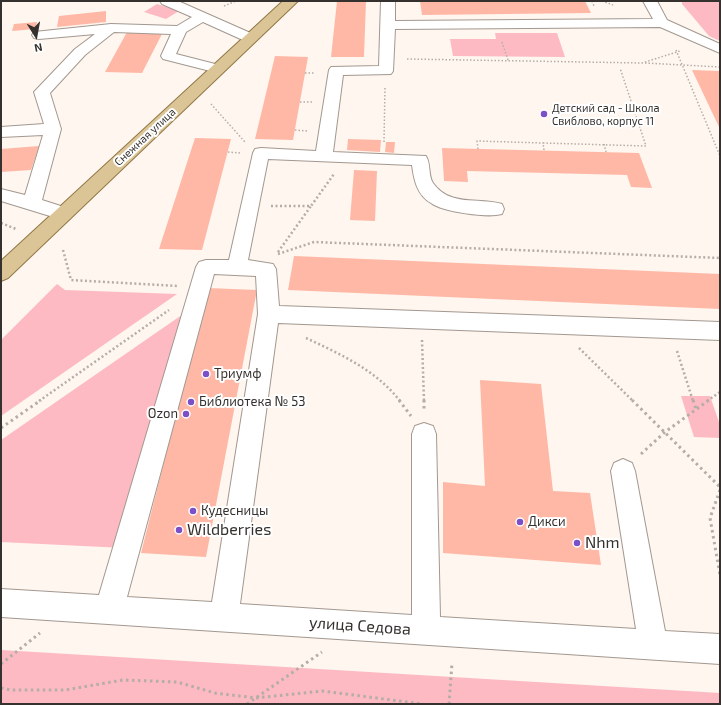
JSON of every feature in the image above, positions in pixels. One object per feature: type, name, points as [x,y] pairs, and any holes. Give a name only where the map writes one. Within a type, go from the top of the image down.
[{"type":"main road","name":"Снежная улица","points":[[1,274],[290,1]]},
{"type":"street","points":[[167,1],[250,38]]},
{"type":"street","points":[[324,157],[336,70],[386,65],[388,1]]},
{"type":"street","points":[[650,1],[662,23]]},
{"type":"street","points":[[39,35],[111,28],[180,30],[202,17]]},
{"type":"street","points":[[388,25],[662,23],[720,49]]},
{"type":"street","points":[[32,203],[53,129],[42,92],[80,52],[111,28]]},
{"type":"street","points":[[180,30],[168,56],[218,69]]},
{"type":"street","points":[[80,52],[106,51]]},
{"type":"street","points":[[1,132],[53,129]]},
{"type":"street","points":[[237,267],[261,154],[420,160],[423,183],[437,199],[459,206],[495,209]]},
{"type":"street","points":[[1,195],[32,203],[63,214]]},
{"type":"street","points":[[109,611],[206,267],[266,269],[269,314],[224,618]]},
{"type":"street","points":[[269,314],[720,331]]},
{"type":"street","points":[[424,434],[426,631]]},
{"type":"street","points":[[623,471],[653,644]]},
{"type":"street","name":"улица Седова","points":[[1,603],[72,609],[720,649]]},
{"type":"path","points":[[662,23],[676,52],[720,156]]},
{"type":"path","points":[[642,63],[705,42]]},
{"type":"path","points":[[383,159],[386,65],[642,63],[720,68]]},
{"type":"path","points":[[478,149],[477,141],[646,146],[620,68]]},
{"type":"path","points":[[211,104],[249,147],[261,154]]},
{"type":"path","points":[[543,142],[544,150]]},
{"type":"path","points":[[604,144],[606,152]]},
{"type":"path","points":[[346,158],[276,255],[314,242],[720,258]]},
{"type":"path","points":[[250,206],[311,206]]},
{"type":"path","points":[[1,224],[22,232]]},
{"type":"path","points":[[63,250],[71,280],[200,288]]},
{"type":"path","points":[[1,428],[200,288]]},
{"type":"path","points":[[422,320],[424,434]]},
{"type":"path","points":[[556,325],[720,488],[710,518],[720,575]]},
{"type":"path","points":[[670,330],[696,409]]},
{"type":"path","points":[[306,338],[354,360],[392,391],[424,434]]},
{"type":"path","points":[[623,471],[665,432],[720,392]]},
{"type":"path","points":[[1,664],[72,609]]},
{"type":"path","points":[[247,704],[324,651]]},
{"type":"path","points":[[449,704],[452,663]]},
{"type":"path","points":[[1,688],[11,690],[65,690],[123,680],[177,682],[215,693],[256,698],[322,691],[388,698],[423,704]]},
{"type":"shaded area","points":[[682,1],[720,1],[720,41],[709,36],[682,4]]},
{"type":"shaded area","points":[[157,4],[179,11],[166,19],[144,12]]},
{"type":"shaded area","points":[[495,33],[557,33],[565,57],[453,56],[450,39],[496,39]]},
{"type":"shaded area","points":[[57,284],[65,290],[177,294],[1,416],[1,340]]},
{"type":"shaded area","points":[[189,310],[124,548],[1,542],[1,440]]},
{"type":"shaded area","points":[[681,396],[710,396],[720,425],[720,438],[694,437]]},
{"type":"shaded area","points":[[1,650],[720,693],[720,704],[1,704]]},
{"type":"building","points":[[337,1],[366,1],[364,57],[331,57]]},
{"type":"building","points":[[420,1],[585,1],[591,13],[422,15]]},
{"type":"building","points":[[106,11],[106,22],[57,27],[59,16]]},
{"type":"building","points":[[37,22],[35,29],[12,31],[14,24]]},
{"type":"building","points":[[127,32],[162,34],[142,73],[105,72]]},
{"type":"building","points":[[275,56],[308,57],[293,140],[255,139]]},
{"type":"building","points":[[692,70],[720,71],[720,129]]},
{"type":"building","points":[[195,138],[231,139],[202,250],[159,249]]},
{"type":"building","points":[[348,139],[381,140],[380,152],[347,150]]},
{"type":"building","points":[[386,142],[395,142],[394,153],[385,152]]},
{"type":"building","points":[[39,146],[31,170],[1,172],[1,149]]},
{"type":"building","points":[[442,148],[639,153],[652,188],[631,187],[627,175],[467,171],[468,182],[444,181]]},
{"type":"building","points":[[354,170],[377,171],[375,221],[350,220]]},
{"type":"building","points":[[294,256],[720,274],[720,309],[288,290]]},
{"type":"building","points":[[208,288],[257,290],[206,557],[141,553]]},
{"type":"building","points":[[480,380],[541,384],[553,491],[590,493],[601,565],[443,553],[443,482],[485,486]]},
{"type":"place","name":"Детский сад - Школа Свиблово, корпус 11","points":[[544,114]]},
{"type":"place","name":"Триумф","points":[[206,374]]},
{"type":"place","name":"Библиотека № 53","points":[[191,402]]},
{"type":"place","name":"Ozon","points":[[186,414]]},
{"type":"place","name":"Кудесницы","points":[[193,511]]},
{"type":"place","name":"Дикси","points":[[520,522]]},
{"type":"place","name":"Wildberries","points":[[179,530]]},
{"type":"place","name":"Nhm","points":[[577,543]]}]
